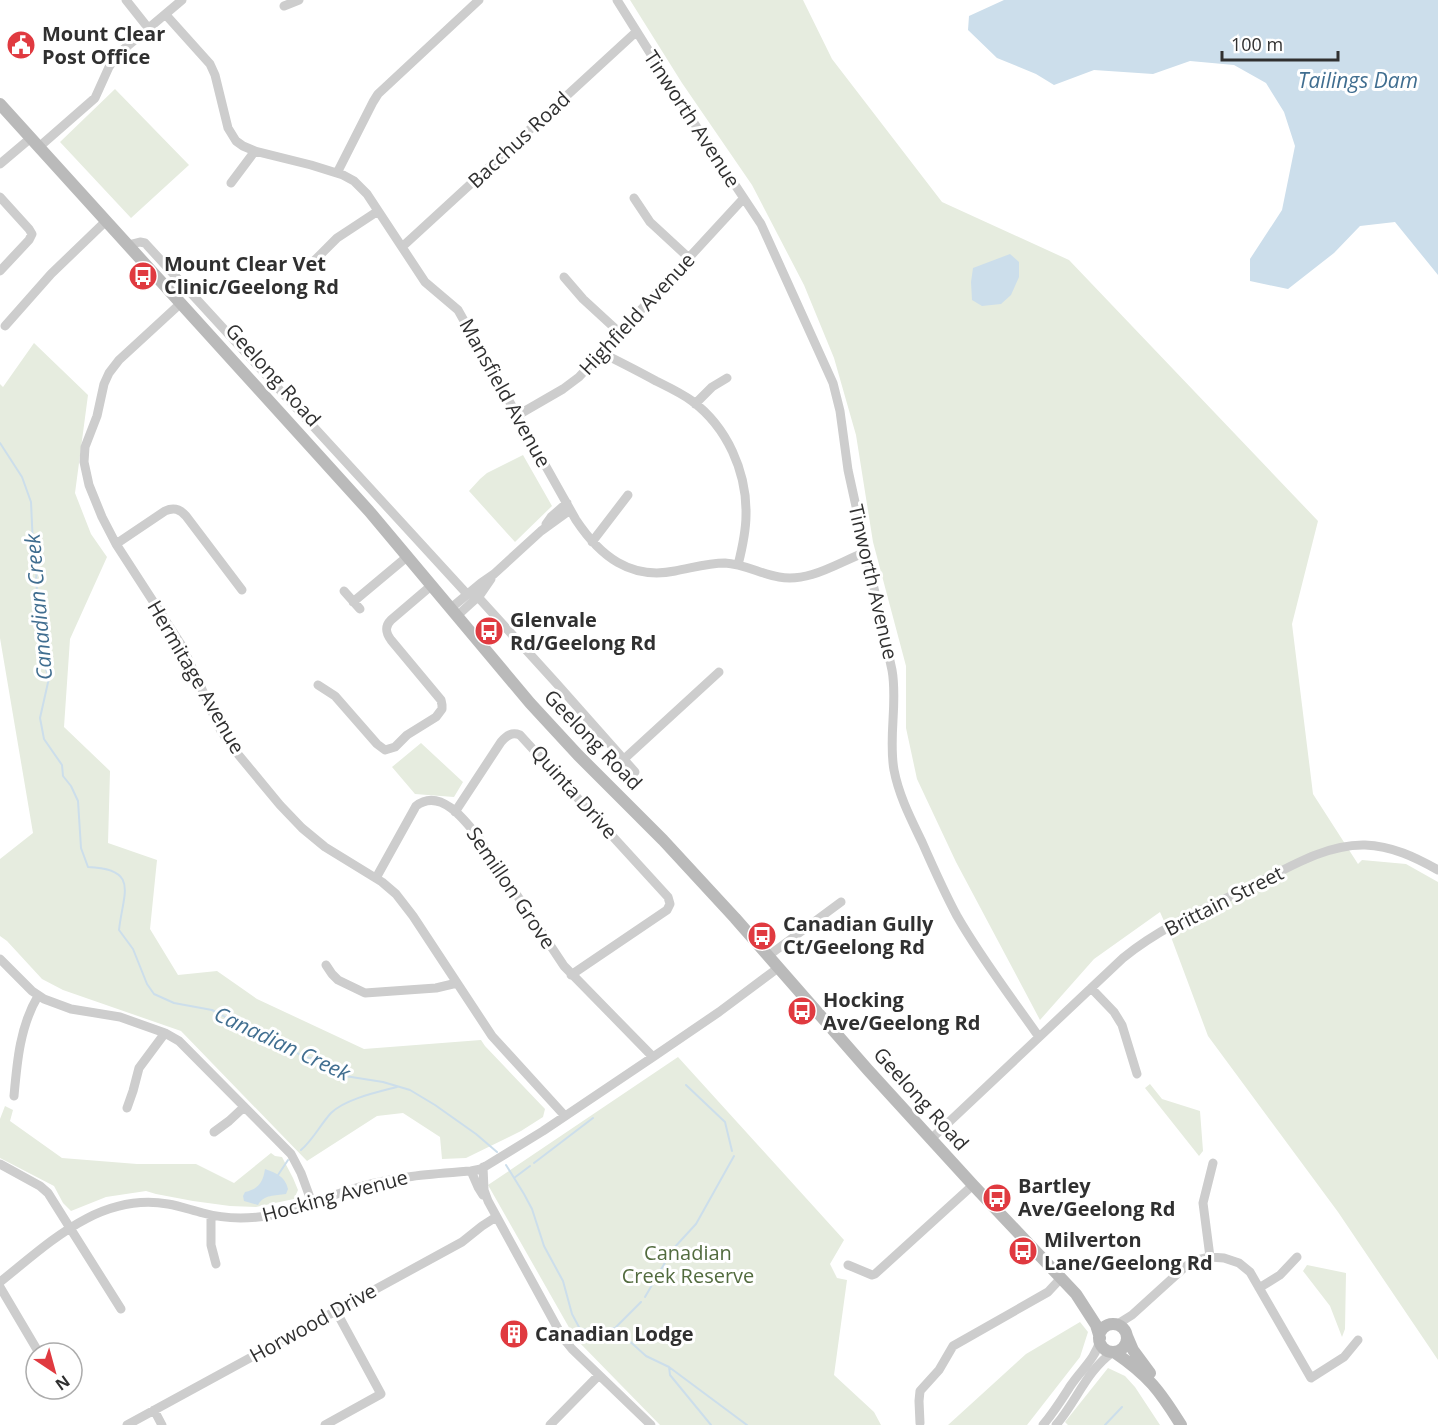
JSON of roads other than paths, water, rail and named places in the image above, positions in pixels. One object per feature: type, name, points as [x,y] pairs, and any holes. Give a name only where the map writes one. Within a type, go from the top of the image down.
[{"type":"main road","name":"Geelong Road","points":[[0,104],[33,145]]},
{"type":"main road","name":"Geelong Road","points":[[0,115],[91,204],[369,511],[546,721],[655,831],[973,1185],[1076,1294],[1102,1317],[1115,1325]]},
{"type":"main road","name":"Geelong Road","points":[[1076,1294],[1096,1325],[1100,1339]]},
{"type":"main road","points":[[1157,1388],[1135,1367],[1114,1352],[1104,1348],[1100,1339],[1103,1329],[1115,1325],[1123,1329],[1132,1348],[1181,1425]]},
{"type":"main road","points":[[1114,1352],[1124,1348],[1127,1336]]},
{"type":"street","points":[[126,0],[149,29]]},
{"type":"street","points":[[0,164],[33,145],[92,101],[99,92],[115,58],[182,0]]},
{"type":"street","points":[[284,6],[299,0]]},
{"type":"street","points":[[338,173],[378,94],[479,0]]},
{"type":"street","name":"Tinworth Avenue","points":[[617,0],[756,216],[833,383],[840,411],[848,470],[893,673],[892,746],[894,771],[903,801],[957,917],[1039,1037]]},
{"type":"street","name":"Mansfield Avenue","points":[[166,15],[211,66],[230,134],[240,144],[255,151],[338,173],[351,179],[362,188],[427,284],[458,310],[568,507],[604,555],[632,569],[648,572],[669,572],[724,563],[777,577],[795,578],[816,573],[866,552]]},
{"type":"street","name":"Bacchus Road","points":[[402,247],[636,32]]},
{"type":"street","points":[[231,183],[255,151]]},
{"type":"street","points":[[0,197],[32,234],[0,271]]},
{"type":"street","points":[[634,198],[650,222],[689,258]]},
{"type":"street","name":"Highfield Avenue","points":[[518,415],[572,383],[743,198]]},
{"type":"street","points":[[315,260],[335,240],[378,211]]},
{"type":"street","points":[[5,326],[51,274],[106,221]]},
{"type":"street","name":"Geelong Road","points":[[128,245],[144,242],[472,596],[557,684],[635,772]]},
{"type":"street","points":[[140,258],[149,251],[159,258]]},
{"type":"street","points":[[564,277],[583,299],[620,333]]},
{"type":"street","name":"Hermitage Avenue","points":[[181,303],[119,360],[104,384],[98,411],[85,447],[84,465],[98,509],[116,544],[182,646],[221,731],[232,747],[302,828],[325,847],[376,878],[407,907],[499,1045],[565,1116]]},
{"type":"street","points":[[602,353],[676,391],[695,404],[708,416],[724,437],[735,457],[745,494],[746,515],[738,565]]},
{"type":"street","points":[[695,404],[712,387],[727,378]]},
{"type":"street","points":[[592,542],[628,495]]},
{"type":"street","points":[[454,611],[542,531],[551,518],[568,507]]},
{"type":"street","points":[[116,544],[165,511],[178,510],[186,516],[242,590]]},
{"type":"street","points":[[344,591],[356,606],[408,556]]},
{"type":"street","points":[[318,685],[334,694],[377,744],[385,750],[395,747],[407,735],[436,717],[442,709],[441,700],[391,640],[386,630],[391,620],[432,585]]},
{"type":"street","points":[[623,759],[719,672]]},
{"type":"street","name":"Quinta Drive","points":[[455,812],[501,742],[510,734],[520,735],[666,894],[670,903],[667,910],[571,975]]},
{"type":"street","name":"Semillon Grove","points":[[376,878],[418,804],[426,800],[444,803],[481,841],[571,975],[653,1057]]},
{"type":"street","name":"Brittain Street","points":[[1039,1037],[1133,950],[1166,929],[1290,867],[1330,850],[1356,846],[1381,847],[1407,854],[1438,870]]},
{"type":"street","points":[[768,956],[841,902]]},
{"type":"street","points":[[0,959],[38,996],[67,1008],[115,1016],[165,1033],[187,1048],[292,1156],[312,1203]]},
{"type":"street","points":[[326,965],[338,980],[365,993],[436,988],[457,983]]},
{"type":"street","name":"Hocking Avenue","points":[[0,1282],[71,1228],[89,1216],[106,1209],[141,1202],[166,1203],[229,1218],[257,1217],[287,1211],[362,1186],[434,1173],[471,1171],[483,1167],[653,1057],[778,968]]},
{"type":"street","points":[[1091,988],[1122,1024],[1137,1074]]},
{"type":"street","points":[[14,1096],[21,1039],[38,996]]},
{"type":"street","points":[[127,1108],[139,1068],[165,1033]]},
{"type":"street","points":[[931,1139],[1039,1037]]},
{"type":"street","points":[[214,1131],[244,1107]]},
{"type":"street","points":[[1210,1257],[1203,1203],[1214,1163]]},
{"type":"street","points":[[0,1164],[43,1188],[50,1196],[122,1309]]},
{"type":"street","points":[[483,1167],[484,1190],[488,1201],[563,1338],[651,1425]]},
{"type":"street","points":[[471,1171],[478,1189],[488,1201]]},
{"type":"street","points":[[848,1265],[872,1275],[875,1274],[973,1185]]},
{"type":"street","points":[[211,1215],[211,1245],[216,1264]]},
{"type":"street","name":"Horwood Drive","points":[[127,1425],[465,1241],[496,1217]]},
{"type":"street","points":[[1115,1325],[1139,1310],[1186,1266],[1210,1257],[1230,1259],[1243,1265],[1250,1272],[1311,1378],[1344,1357],[1358,1340]]},
{"type":"street","points":[[1259,1288],[1284,1272],[1297,1257]]},
{"type":"street","points":[[920,1423],[920,1391],[937,1373],[953,1346],[1048,1292],[1061,1278]]},
{"type":"street","points":[[0,1287],[32,1341]]},
{"type":"street","points":[[1127,1336],[1131,1322],[1139,1310]]},
{"type":"street","points":[[325,1425],[381,1394],[336,1311]]},
{"type":"street","points":[[1043,1425],[1095,1353],[1100,1339]]},
{"type":"street","points":[[1056,1425],[1102,1360],[1114,1352]]},
{"type":"street","points":[[550,1425],[599,1375]]},
{"type":"street","points":[[154,1410],[162,1425]]},
{"type":"water","name":"Tailings Dam","points":[[1004,0],[1438,0],[1438,275],[1395,222],[1360,226],[1334,253],[1288,289],[1250,281],[1250,259],[1282,210],[1295,146],[1284,112],[1266,83],[1234,65],[1190,61],[1153,74],[1094,70],[1054,85],[1036,74],[997,58],[968,30],[969,16]]},
{"type":"water","points":[[1010,254],[1019,262],[1019,277],[1011,295],[1001,304],[982,306],[972,300],[973,268]]},
{"type":"water","points":[[265,1169],[282,1178],[288,1189],[286,1194],[267,1197],[258,1205],[244,1201],[245,1192],[259,1185]]},
{"type":"waterway","name":"Canadian Creek","points":[[0,443],[22,477],[31,502],[33,546],[38,558],[36,579],[41,635],[44,664],[49,678],[40,718],[44,739],[62,765],[63,776],[78,801],[81,848],[88,867],[115,872],[122,878],[125,894],[119,930],[133,949],[147,984],[154,994],[174,1003],[212,1010],[231,1020],[264,1031],[288,1045],[301,1056],[339,1067],[345,1076],[383,1082],[410,1090],[476,1134],[497,1152]]},
{"type":"waterway","points":[[686,1085],[725,1122],[732,1151]]},
{"type":"waterway","points":[[301,1150],[337,1108],[362,1097],[397,1087]]},
{"type":"waterway","points":[[534,1163],[593,1118]]},
{"type":"waterway","points":[[645,1297],[673,1249],[696,1224],[734,1156]]},
{"type":"waterway","points":[[278,1175],[288,1160]]},
{"type":"waterway","name":"Canadian Creek","points":[[506,1165],[532,1209],[544,1246],[563,1281],[572,1314],[580,1329],[597,1331],[615,1328],[646,1356],[669,1367],[670,1375],[711,1425]]},
{"type":"waterway","points":[[514,1178],[530,1166]]},
{"type":"waterway","points":[[616,1327],[641,1302]]},
{"type":"waterway","points":[[669,1367],[747,1425]]},
{"type":"waterway","points":[[1105,1425],[1122,1407]]},
{"type":"place","name":"Mount Clear Post Office","points":[[21,45]]},
{"type":"place","name":"Mount Clear Vet Clinic/Geelong Rd","points":[[143,276]]},
{"type":"place","name":"Glenvale Rd/Geelong Rd","points":[[489,631]]},
{"type":"place","name":"Canadian Gully Ct/Geelong Rd","points":[[762,936]]},
{"type":"place","name":"Hocking Ave/Geelong Rd","points":[[802,1011]]},
{"type":"place","name":"Bartley Ave/Geelong Rd","points":[[997,1198]]},
{"type":"place","name":"Milverton Lane/Geelong Rd","points":[[1023,1251]]},
{"type":"place","name":"Canadian Lodge","points":[[514,1334]]},
{"type":"park label","name":"Canadian Creek Reserve","points":[[688,1264]]}]
